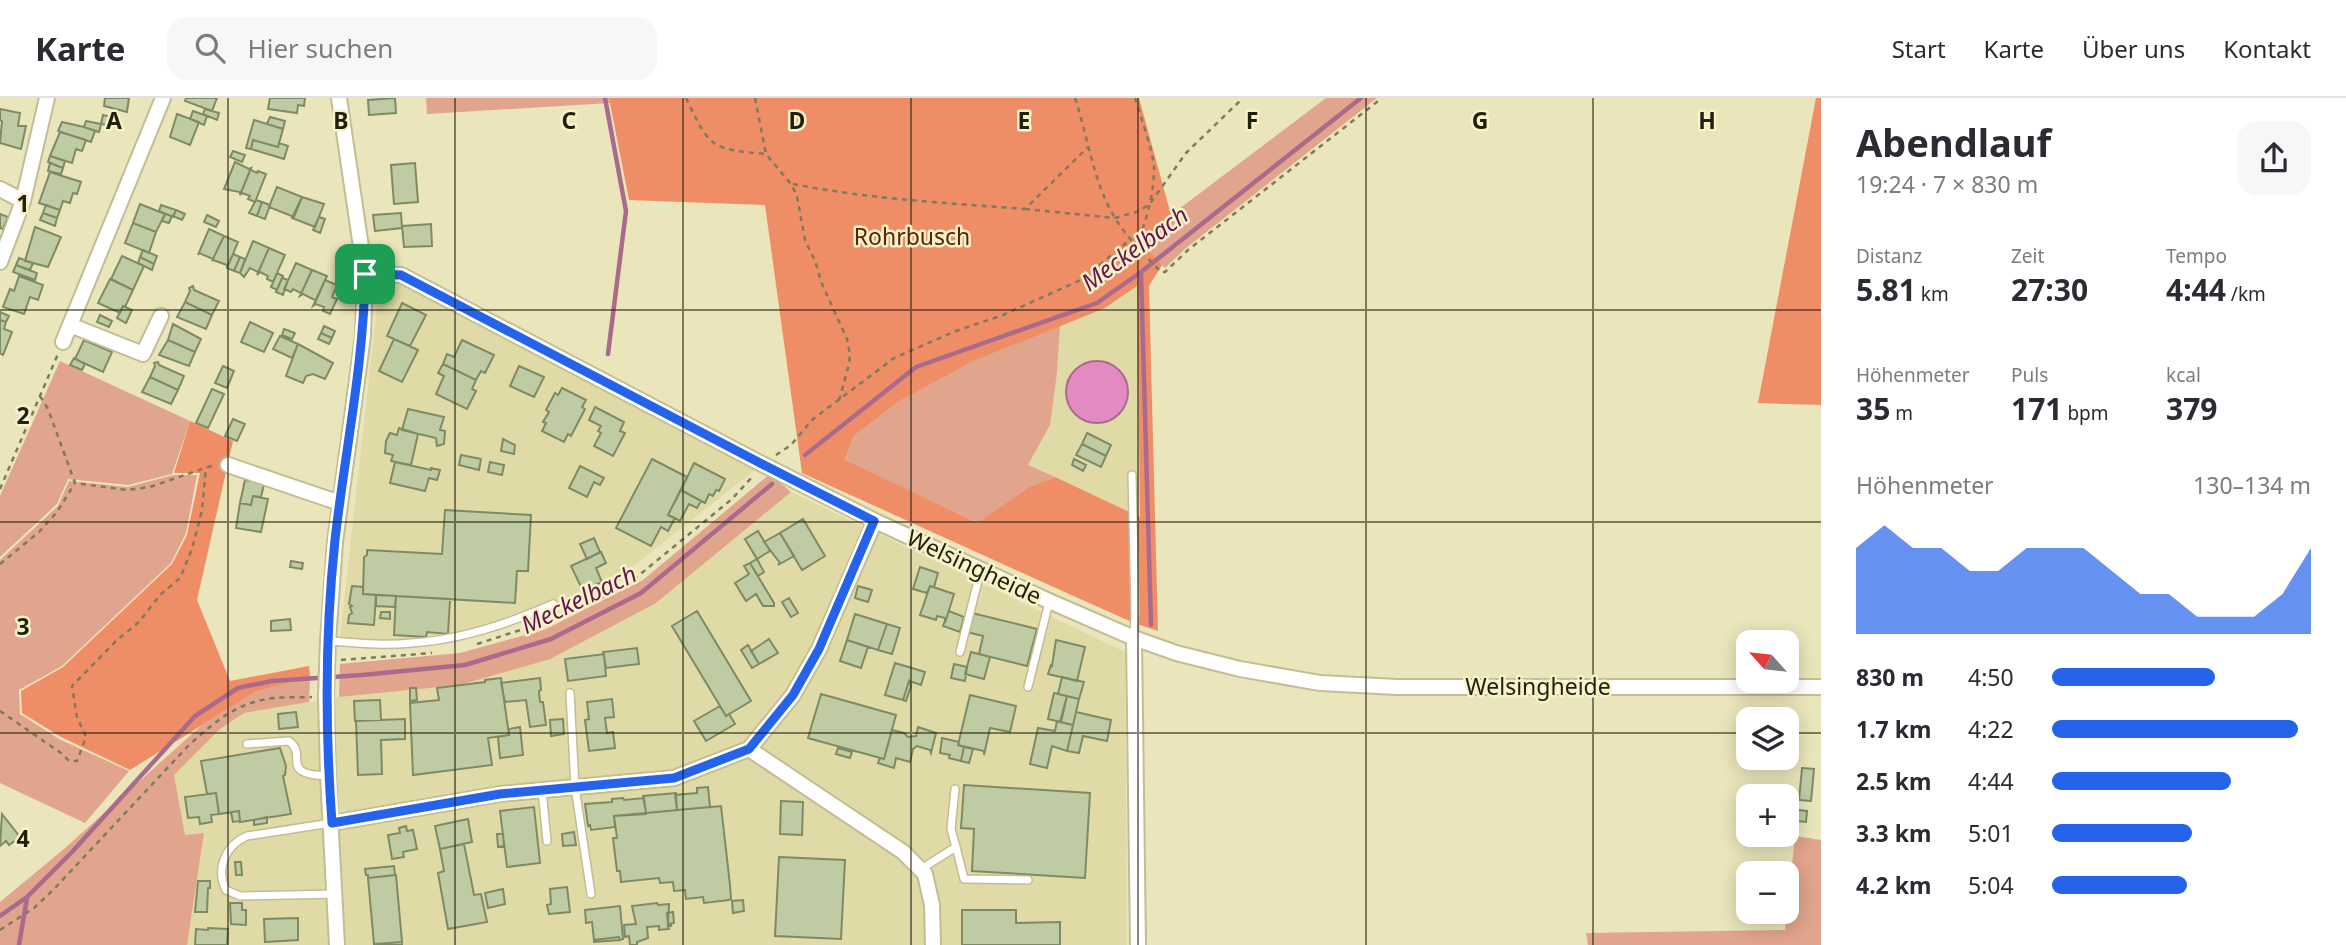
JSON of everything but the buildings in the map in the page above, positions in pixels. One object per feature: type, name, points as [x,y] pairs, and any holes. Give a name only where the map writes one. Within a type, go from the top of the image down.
[{"type":"street","points":[[0,262],[23,201],[47,98]]},
{"type":"street","points":[[63,342],[163,98]]},
{"type":"street","points":[[337,945],[328,776],[327,664],[340,503],[363,336],[365,274],[339,98]]},
{"type":"street","points":[[0,189],[23,201]]},
{"type":"street","name":"Welsingheide","points":[[365,274],[401,275],[874,521],[1049,601],[1134,638],[1177,653],[1220,665],[1320,683],[1397,687],[1821,687]]},
{"type":"street","points":[[70,325],[143,354],[161,316]]},
{"type":"street","points":[[228,465],[340,503]]},
{"type":"street","points":[[332,823],[500,794],[674,778],[749,749],[793,695],[819,649],[874,521]]},
{"type":"street","points":[[1134,638],[1138,945]]},
{"type":"street","points":[[749,749],[903,852],[925,874],[932,905],[933,945]]},
{"type":"lane","points":[[1132,475],[1134,638]]},
{"type":"lane","points":[[960,652],[981,569]]},
{"type":"lane","points":[[1028,687],[1049,601]]},
{"type":"lane","points":[[328,641],[408,644],[442,640],[486,629],[553,604]]},
{"type":"lane","points":[[570,693],[575,787],[591,894]]},
{"type":"lane","points":[[247,744],[289,741],[296,749],[299,769],[307,775],[328,776]]},
{"type":"lane","points":[[955,789],[951,829],[964,879],[1028,880]]},
{"type":"lane","points":[[542,790],[547,841]]},
{"type":"lane","points":[[332,823],[247,836],[236,841],[224,857],[222,875],[226,890],[240,896],[335,894]]},
{"type":"lane","points":[[920,869],[956,847]]},
{"type":"path","points":[[686,98],[704,135],[712,142],[730,151],[766,154]]},
{"type":"path","points":[[755,98],[766,154],[791,184],[797,196],[805,240],[847,339],[849,364],[839,401]]},
{"type":"path","points":[[1074,98],[1106,200],[1115,218],[1135,245],[1161,272],[1165,272],[1188,250],[1382,98]]},
{"type":"path","points":[[1135,98],[1154,165],[1149,205],[1135,245]]},
{"type":"path","points":[[791,184],[820,190],[1115,218],[1149,205],[1186,153],[1243,98]]},
{"type":"path","points":[[1025,209],[1088,147]]},
{"type":"path","points":[[762,464],[791,445],[812,420],[894,358],[956,331],[1003,315],[1083,279],[1126,243],[1135,245]]},
{"type":"path","points":[[0,489],[63,342]]},
{"type":"path","points":[[40,396],[48,409],[75,482]]},
{"type":"path","points":[[75,482],[127,490],[150,487],[214,465],[228,465]]},
{"type":"path","points":[[0,711],[69,761],[77,761],[86,737],[77,717],[72,686],[116,641],[139,622],[160,595],[180,578],[192,549],[202,510],[206,467]]},
{"type":"path","points":[[0,565],[57,512],[75,482]]},
{"type":"path","points":[[0,930],[34,908],[187,746],[211,725],[235,709],[263,699],[326,693]]},
{"type":"shaded area","points":[[426,98],[609,98],[610,103],[427,114]]},
{"type":"shaded area","points":[[1326,98],[1377,98],[1186,248],[1165,268],[1150,253],[1171,215]]},
{"type":"shaded area","points":[[381,271],[756,469],[631,568],[540,614],[457,637],[364,647],[339,647]]},
{"type":"shaded area","points":[[1137,286],[1140,517],[1028,465],[1050,425],[1060,326],[1105,308]]},
{"type":"shaded area","points":[[1060,326],[1050,425],[1028,465],[1055,477],[1029,487],[979,523],[845,461],[854,436],[898,402],[972,362]]},
{"type":"shaded area","points":[[60,361],[190,421],[172,474],[128,485],[68,479],[57,504],[0,557],[0,496]]},
{"type":"shaded area","points":[[1097,361],[1119,370],[1128,392],[1119,414],[1097,423],[1075,414],[1066,392],[1075,370]]},
{"type":"shaded area","points":[[770,474],[791,492],[656,603],[550,659],[460,685],[339,697],[340,664],[460,653],[544,630],[643,580]]},
{"type":"shaded area","points":[[173,475],[197,475],[186,533],[171,563],[62,666],[19,690],[20,714],[59,739],[129,771],[85,823],[0,783],[0,560],[58,506],[69,481],[128,487]]},
{"type":"shaded area","points":[[791,492],[1125,652],[1127,945],[187,945],[204,834],[185,835],[174,775],[220,729],[244,713],[339,697],[460,685],[656,603]]},
{"type":"shaded area","points":[[310,677],[309,702],[244,713],[220,729],[174,775],[185,835],[204,833],[187,945],[0,945],[0,902],[64,849],[202,725],[255,692]]},
{"type":"shaded area","points":[[1799,837],[1821,840],[1821,945],[1588,945],[1586,933],[1785,930],[1786,924],[1799,924],[1799,861],[1792,861],[1794,847],[1799,847]]},
{"type":"green space","name":"Rohrbusch","points":[[609,98],[1139,98],[1171,215],[1150,252],[1162,265],[1149,286],[1158,631],[1134,623],[802,473],[765,205],[629,200]],"holes":[[[1137,286],[1140,517],[1055,477],[1029,487],[978,523],[845,460],[854,436],[898,402],[972,362],[1105,308]]]},
{"type":"green space","points":[[1816,98],[1821,98],[1821,405],[1758,403]]},
{"type":"green space","points":[[190,421],[233,441],[197,600],[230,681],[309,666],[310,677],[255,692],[130,770],[61,737],[22,713],[21,691],[63,667],[172,564],[187,535],[200,473],[174,473]]},
{"type":"waterway","points":[[605,98],[626,211],[608,354]]},
{"type":"waterway","name":"Meckelbach","points":[[805,455],[916,367],[1097,303],[1141,272],[1361,98]]},
{"type":"waterway","points":[[1141,273],[1151,625]]},
{"type":"waterway","name":"Meckelbach","points":[[0,916],[27,897],[72,852],[195,716],[238,688],[272,681],[465,665],[551,639],[641,593],[772,484]]},
{"type":"waterway","points":[[19,945],[27,898]]},
{"type":"route","points":[[365,274],[401,275],[874,521],[819,649],[793,695],[749,749],[674,778],[500,794],[332,823],[326,696],[328,641],[335,541],[363,336],[365,274]]}]
